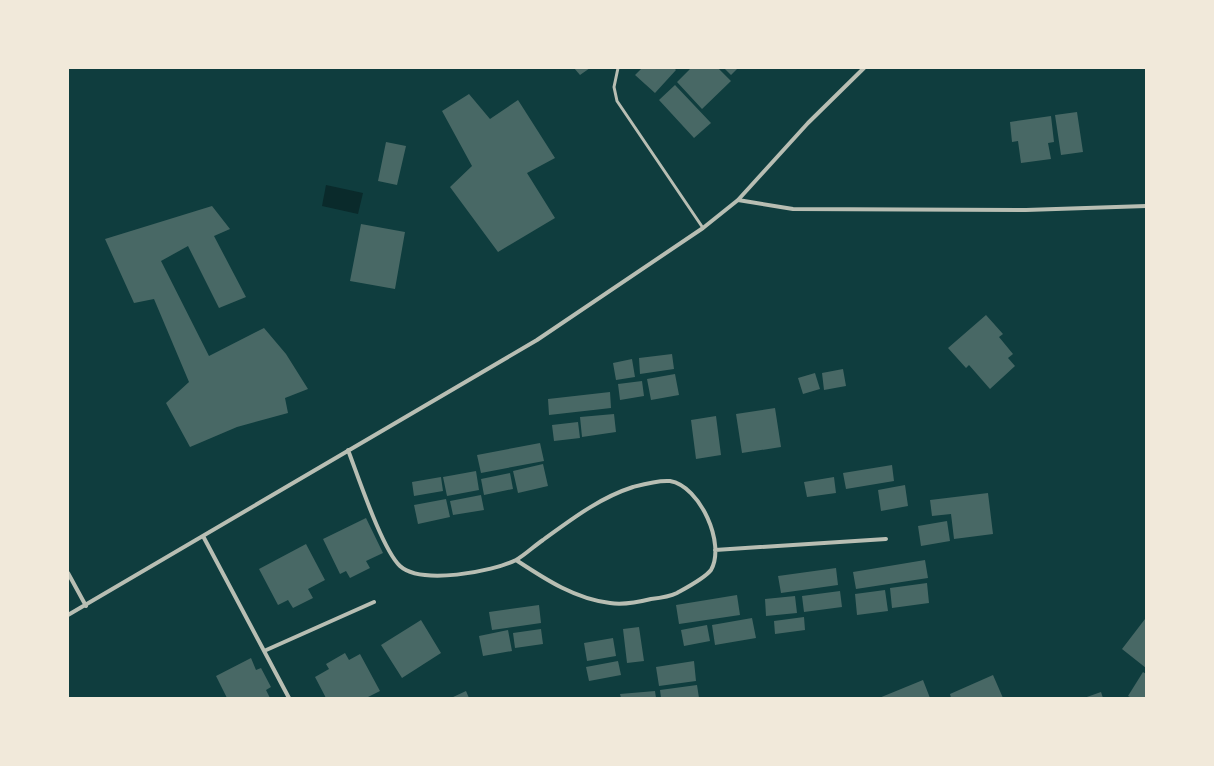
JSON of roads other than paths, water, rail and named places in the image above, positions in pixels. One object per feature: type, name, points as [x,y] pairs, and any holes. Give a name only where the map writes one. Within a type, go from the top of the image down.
[{"type":"street","points":[[68,616],[537,340],[703,228],[738,200],[808,123],[864,68]]},
{"type":"street","points":[[738,200],[793,209],[1019,210],[1146,206]]},
{"type":"street","points":[[348,450],[387,548],[400,567],[422,575],[444,576],[469,573],[516,560],[591,505],[614,493],[647,483],[671,481],[694,494],[710,521],[715,550],[711,570],[694,583],[674,595],[642,601],[611,604],[571,592],[547,581],[516,560]]},
{"type":"street","points":[[203,536],[290,698]]},
{"type":"street","points":[[715,550],[886,539]]},
{"type":"street","points":[[68,572],[86,606]]},
{"type":"street","points":[[264,651],[374,602]]},
{"type":"lane","points":[[618,68],[614,87],[617,102],[703,228]]},
{"type":"water","points":[[326,185],[363,193],[358,214],[322,206]]}]
